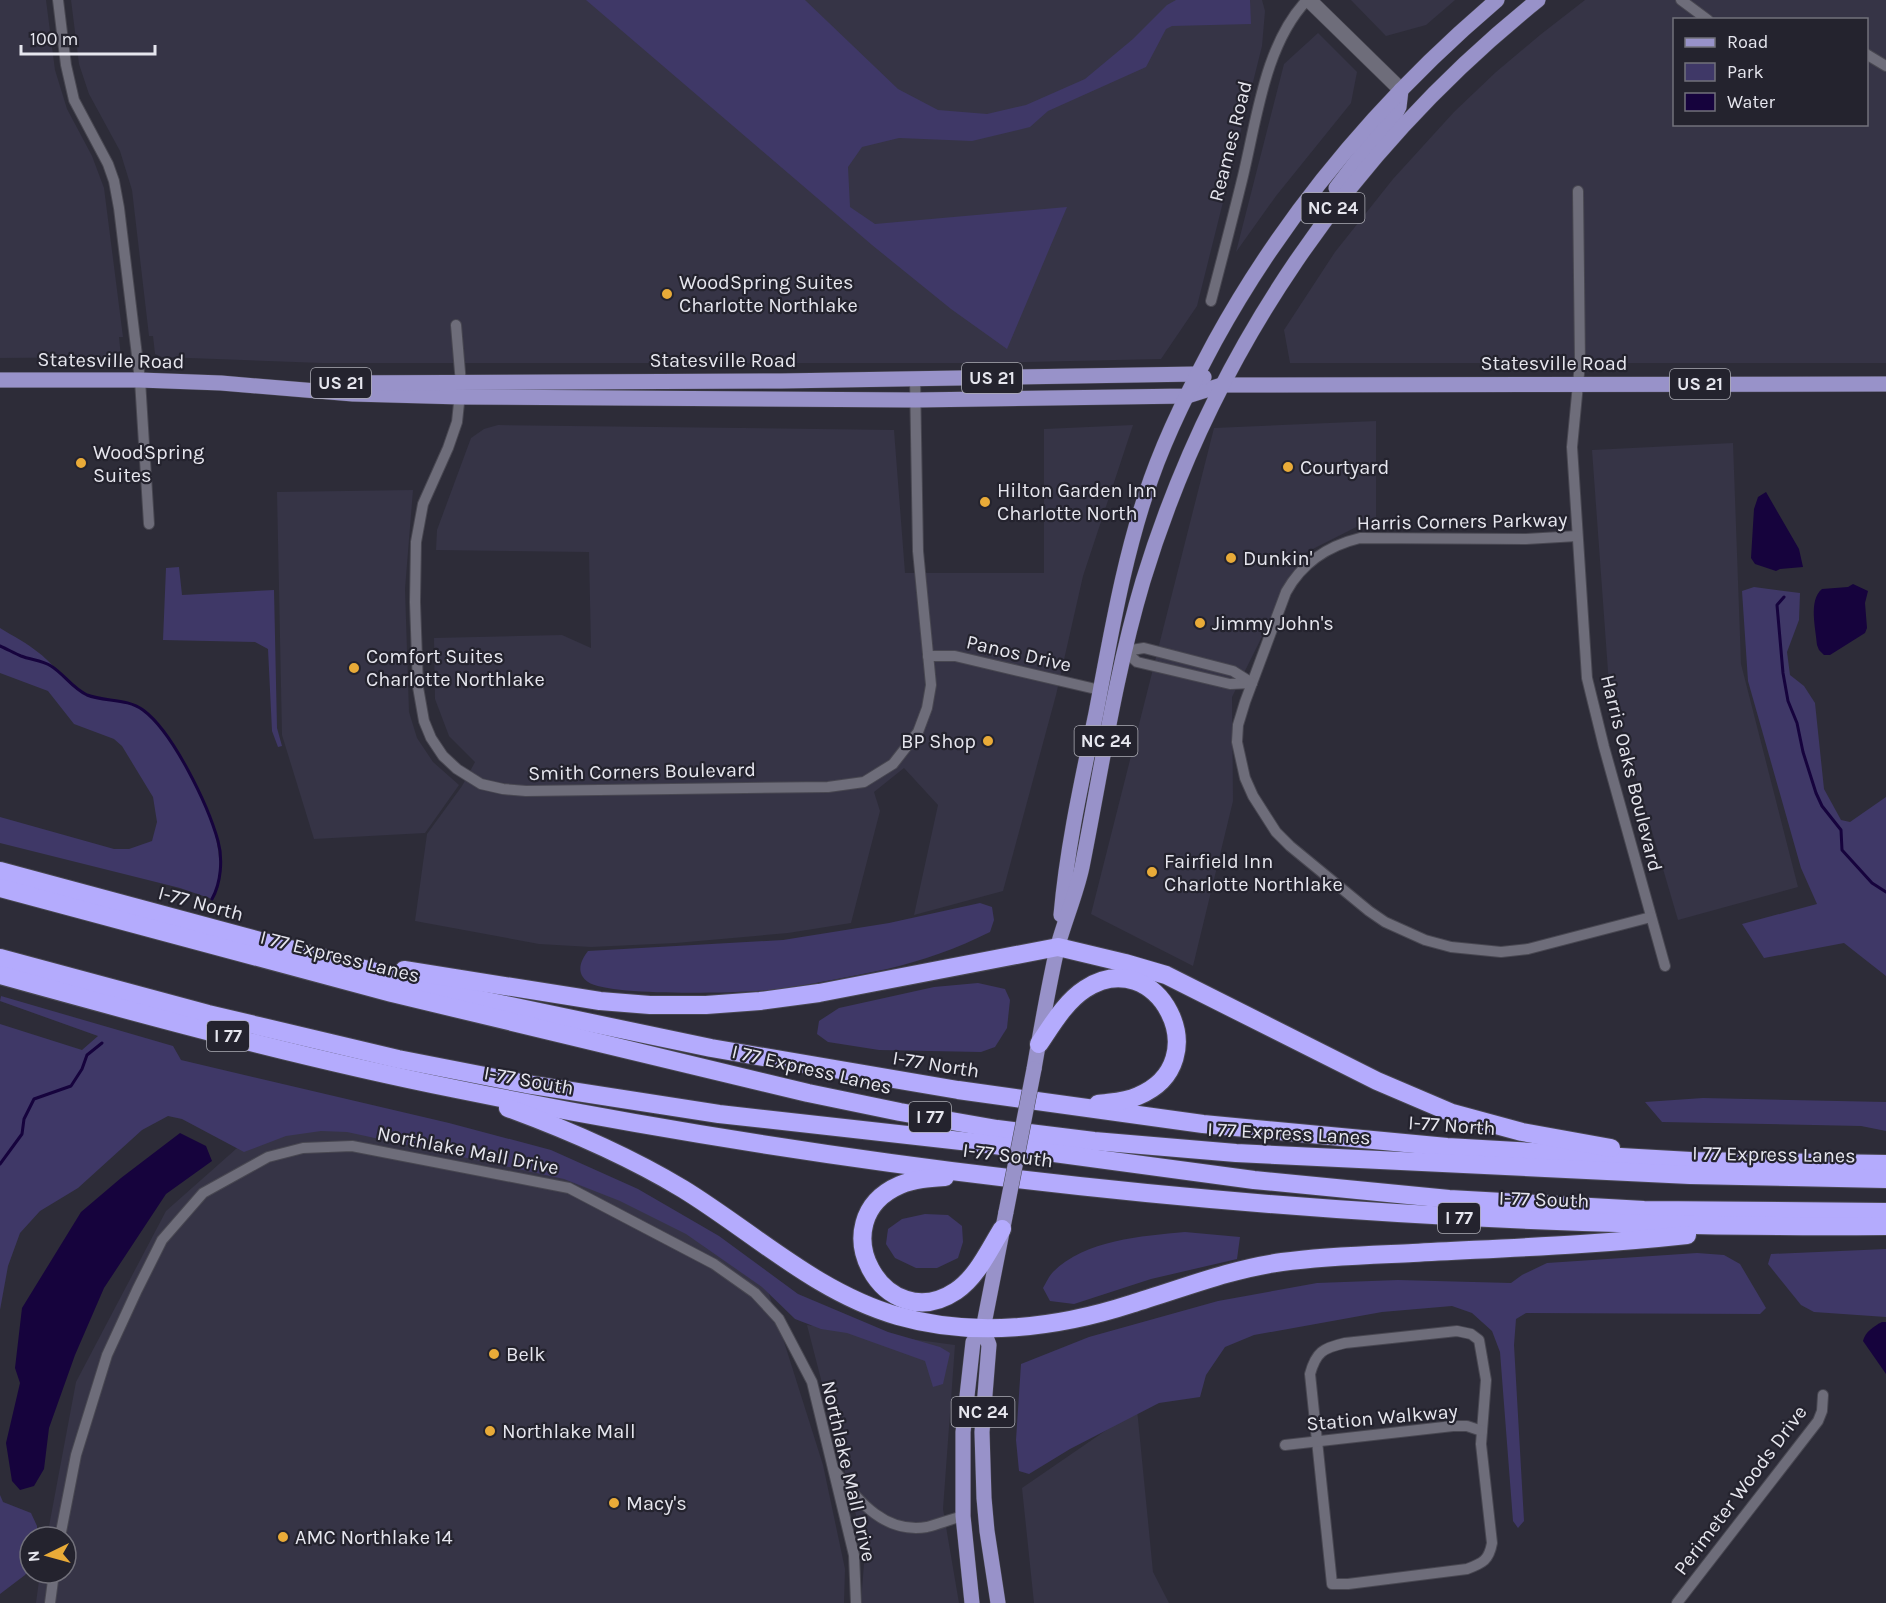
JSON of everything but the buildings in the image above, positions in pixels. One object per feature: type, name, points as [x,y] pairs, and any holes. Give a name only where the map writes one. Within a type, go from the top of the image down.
[{"type":"highway","name":"I-77 North","points":[[0,871],[434,989],[631,1033],[837,1071],[1203,1124],[1365,1140],[1528,1153],[1691,1161],[1886,1164]]},
{"type":"highway","name":"I 77 Express Lanes","points":[[0,888],[276,964],[404,996],[808,1093],[997,1129],[1103,1142],[1236,1154],[1690,1175],[1886,1179]]},
{"type":"highway","points":[[302,953],[544,993],[624,1003],[676,1005],[742,1003],[788,998],[1058,948],[1166,975],[1377,1081],[1452,1113],[1539,1136],[1691,1161]]},
{"type":"highway","name":"I 77","points":[[0,958],[208,1014],[398,1059],[526,1084],[719,1114],[979,1143],[1265,1181],[1449,1199],[1644,1210],[1886,1212]]},
{"type":"highway","name":"I-77 South","points":[[0,975],[204,1030],[458,1090],[781,1147],[975,1174],[1165,1196],[1382,1213],[1578,1223],[1886,1226]]},
{"type":"highway","points":[[1038,1044],[1070,1002],[1084,990],[1099,982],[1117,979],[1142,984],[1162,999],[1171,1012],[1176,1028],[1177,1049],[1169,1070],[1160,1082],[1147,1092],[1130,1099],[1067,1106]]},
{"type":"highway","points":[[458,1090],[559,1127],[640,1165],[690,1193],[811,1276],[863,1303],[897,1316],[959,1329],[1034,1325],[1090,1316],[1231,1272],[1286,1262],[1338,1257],[1633,1241],[1773,1226]]},
{"type":"highway","points":[[975,1174],[917,1180],[899,1186],[883,1196],[872,1208],[865,1224],[862,1248],[866,1264],[880,1283],[894,1294],[912,1300],[939,1299],[956,1291],[970,1278],[1004,1220]]},
{"type":"main road","name":"Reames Road","points":[[1308,0],[1401,90]]},
{"type":"main road","name":"NC 24","points":[[1058,948],[1065,869],[1123,577],[1141,510],[1164,447],[1197,374],[1250,282],[1295,215],[1345,151],[1401,90],[1497,0]]},
{"type":"main road","name":"NC 24","points":[[972,1603],[963,1516],[962,1466],[966,1399],[973,1342],[983,1329],[1058,948],[1081,872],[1125,651],[1143,583],[1164,518],[1191,449],[1222,385],[1260,316],[1296,259],[1336,204],[1403,125],[1475,54],[1538,0]]},
{"type":"main road","points":[[1296,259],[1336,189],[1371,142],[1394,117],[1399,107],[1401,90]]},
{"type":"main road","name":"Statesville Road","points":[[0,380],[140,380],[221,383],[353,394],[623,381],[843,381],[1197,374],[1222,385]]},
{"type":"main road","points":[[766,399],[769,389],[794,388],[808,381]]},
{"type":"main road","points":[[786,399],[818,389],[839,388],[843,381]]},
{"type":"main road","name":"Statesville Road","points":[[461,390],[766,399],[916,400],[1187,396],[1222,385],[1886,384]]},
{"type":"main road","name":"NC 24","points":[[983,1329],[989,1345],[983,1411],[984,1498],[998,1603]]},
{"type":"street","points":[[58,0],[66,65],[74,100],[108,164],[114,181],[121,218],[140,380],[149,524]]},
{"type":"street","name":"Reames Road","points":[[1211,301],[1271,63],[1296,12],[1308,0]]},
{"type":"street","points":[[1681,0],[1705,18]]},
{"type":"street","points":[[1868,55],[1886,66]]},
{"type":"street","name":"Harris Oaks Boulevard","points":[[1578,191],[1580,363],[1572,447],[1589,691],[1665,966]]},
{"type":"street","name":"Smith Corners Boulevard","points":[[456,326],[461,390],[457,422],[423,504],[416,542],[415,603],[418,687],[424,721],[431,738],[443,756],[457,769],[481,784],[503,789],[555,792],[828,787],[864,782],[893,764],[918,732],[927,708],[931,685],[918,551],[915,378]]},
{"type":"street","name":"Harris Corners Parkway","points":[[1577,536],[1526,539],[1360,538],[1328,549],[1304,567],[1293,580],[1279,609],[1238,725],[1237,742],[1245,778],[1253,796],[1276,832],[1369,911],[1385,922],[1425,940],[1443,945],[1501,952],[1528,949],[1651,917]]},
{"type":"street","points":[[1125,651],[1140,648],[1233,670],[1252,682]]},
{"type":"street","name":"Panos Drive","points":[[928,656],[955,656],[1100,690]]},
{"type":"street","name":"Northlake Mall Drive","points":[[62,1525],[76,1455],[107,1355],[162,1240],[204,1193],[268,1156],[316,1146],[352,1146],[569,1188],[714,1264],[755,1293],[779,1319],[812,1382],[854,1555],[856,1603]]},
{"type":"street","points":[[1457,1331],[1471,1334],[1479,1340],[1486,1380],[1482,1431],[1492,1543],[1490,1556],[1483,1563],[1467,1569],[1431,1575],[1332,1584],[1317,1441],[1310,1374],[1314,1360],[1321,1352],[1345,1343],[1457,1331]]},
{"type":"street","name":"Perimeter Woods Drive","points":[[1677,1603],[1818,1421],[1822,1412],[1823,1395]]},
{"type":"street","name":"Station Walkway","points":[[1285,1445],[1453,1426],[1467,1426],[1482,1431]]},
{"type":"street","points":[[832,1467],[867,1509],[889,1522],[918,1528],[963,1516]]},
{"type":"street","points":[[50,1603],[52,1585]]},
{"type":"shaded area","points":[[0,0],[46,0],[55,70],[67,109],[92,156],[104,188],[123,337],[119,337],[121,357],[0,358]]},
{"type":"shaded area","points":[[71,0],[1262,0],[1265,11],[1262,46],[1197,306],[1161,359],[977,363],[322,363],[162,357],[155,354],[153,336],[149,336],[132,190],[120,151],[89,94],[79,64]]},
{"type":"shaded area","points":[[1351,0],[1455,0],[1426,25],[1386,36]]},
{"type":"shaded area","points":[[1585,0],[1886,0],[1886,363],[1290,363],[1284,330],[1335,252],[1393,179],[1454,112],[1496,72]]},
{"type":"shaded area","points":[[1318,33],[1357,72],[1351,103],[1276,196],[1236,252],[1284,64]]},
{"type":"shaded area","points":[[1376,421],[1376,517],[1303,554],[1232,697],[1233,801],[1193,966],[1091,914],[1214,428]]},
{"type":"shaded area","points":[[498,425],[894,430],[905,573],[1044,573],[1044,429],[1133,425],[1083,576],[1056,695],[1003,891],[914,915],[938,805],[904,768],[874,792],[880,811],[851,923],[788,933],[676,943],[591,947],[539,944],[415,921],[427,834],[462,786],[475,762],[449,736],[435,699],[434,638],[562,635],[591,648],[589,552],[436,550],[437,530],[471,438],[484,429]]},
{"type":"shaded area","points":[[1733,443],[1741,664],[1798,887],[1678,920],[1609,685],[1592,450]]},
{"type":"shaded area","points":[[413,490],[405,589],[409,712],[417,738],[433,762],[459,785],[425,833],[314,839],[282,735],[277,492]]},
{"type":"shaded area","points":[[281,1109],[575,1174],[762,1272],[823,1465],[845,1569],[844,1603],[36,1603],[38,1585],[78,1585],[78,1525],[49,1525],[76,1382],[166,1211]]},
{"type":"shaded area","points":[[807,1325],[955,1345],[943,1509],[959,1603],[861,1603],[865,1550]]},
{"type":"shaded area","points":[[1137,1409],[1153,1572],[1169,1603],[1034,1603],[1022,1488]]},
{"type":"green space","points":[[586,0],[805,0],[898,89],[938,110],[987,114],[1026,105],[1085,79],[1133,39],[1167,5],[1176,0],[1250,0],[1251,24],[1172,26],[1166,29],[1146,67],[1048,111],[1030,127],[972,141],[899,138],[862,147],[848,167],[850,207],[875,224],[1067,207],[1007,349],[951,309],[872,245]]},
{"type":"green space","points":[[179,567],[182,595],[274,590],[277,728],[282,746],[278,747],[272,731],[268,649],[255,642],[163,640],[166,568]]},
{"type":"green space","points":[[1754,587],[1800,593],[1799,620],[1787,652],[1790,675],[1804,686],[1815,703],[1824,789],[1841,820],[1850,822],[1886,797],[1886,976],[1844,943],[1764,958],[1742,924],[1817,904],[1801,868],[1748,681],[1742,591]]},
{"type":"green space","points":[[0,628],[39,653],[80,691],[94,697],[126,702],[141,708],[161,730],[191,775],[204,801],[213,828],[219,854],[219,878],[212,899],[180,888],[0,843],[0,817],[114,849],[129,849],[152,841],[157,822],[153,797],[122,746],[114,739],[74,724],[48,691],[0,673]]},
{"type":"green space","points":[[980,903],[992,907],[994,920],[990,932],[978,938],[940,954],[900,966],[806,985],[739,992],[649,992],[601,987],[588,982],[580,971],[581,962],[588,951],[783,940],[889,923]]},
{"type":"green space","points":[[978,983],[1005,989],[1010,1000],[1007,1028],[995,1047],[981,1052],[879,1050],[828,1042],[817,1034],[819,1021],[839,1008],[934,987]]},
{"type":"green space","points":[[1,996],[173,1046],[181,1060],[449,1123],[551,1150],[638,1189],[719,1236],[798,1294],[888,1332],[940,1347],[950,1353],[943,1384],[933,1387],[925,1361],[847,1333],[821,1329],[795,1319],[762,1287],[686,1234],[620,1201],[564,1179],[347,1132],[321,1131],[286,1136],[244,1152],[182,1119],[168,1116],[142,1130],[78,1188],[40,1211],[20,1233],[8,1266],[0,1310],[0,1024],[82,1050],[98,1036],[0,1001]]},
{"type":"green space","points":[[1703,1098],[1886,1102],[1886,1131],[1861,1126],[1662,1122],[1645,1102]]},
{"type":"green space","points":[[925,1214],[948,1215],[962,1226],[963,1242],[958,1258],[937,1268],[916,1268],[895,1258],[886,1244],[888,1229],[902,1219]]},
{"type":"green space","points":[[1185,1232],[1240,1237],[1237,1259],[1151,1279],[1074,1304],[1050,1301],[1043,1288],[1052,1274],[1066,1261],[1097,1246],[1151,1235]]},
{"type":"green space","points":[[1886,1249],[1886,1317],[1814,1312],[1801,1305],[1768,1264],[1771,1254]]},
{"type":"green space","points":[[1697,1253],[1724,1255],[1740,1264],[1766,1308],[1760,1314],[1526,1313],[1516,1319],[1514,1345],[1524,1521],[1518,1528],[1513,1521],[1500,1352],[1492,1331],[1472,1313],[1452,1306],[1382,1312],[1254,1335],[1225,1347],[1206,1375],[1200,1397],[1159,1403],[1070,1449],[1029,1474],[1019,1471],[1016,1440],[1021,1364],[1089,1337],[1218,1301],[1317,1283],[1398,1280],[1511,1283],[1547,1263]]},
{"type":"green space","points":[[0,1495],[3,1502],[31,1513],[37,1525],[18,1525],[18,1580],[0,1594]]},
{"type":"water","points":[[1766,492],[1799,549],[1803,567],[1776,571],[1755,564],[1751,558],[1754,509],[1758,497]]},
{"type":"water","points":[[1853,584],[1868,591],[1865,603],[1867,628],[1865,633],[1830,655],[1824,655],[1817,645],[1815,600],[1822,589],[1848,587]]},
{"type":"water","points":[[180,1133],[206,1146],[212,1161],[166,1194],[104,1288],[75,1355],[49,1428],[44,1469],[34,1486],[20,1490],[12,1481],[6,1443],[20,1383],[15,1368],[22,1308],[81,1212]]},
{"type":"water","points":[[1886,1322],[1886,1374],[1863,1341],[1873,1327]]},
{"type":"waterway","points":[[1784,597],[1777,605],[1783,673],[1788,701],[1797,723],[1803,752],[1816,793],[1822,806],[1841,830],[1842,850],[1872,883],[1886,892]]},
{"type":"waterway","points":[[0,646],[21,656],[48,664],[87,695],[137,706],[154,720],[188,770],[218,841],[220,871],[212,899]]},
{"type":"waterway","points":[[0,1164],[22,1134],[24,1119],[34,1099],[71,1086],[82,1069],[87,1055],[102,1043]]},
{"type":"place","name":"WoodSpring Suites Charlotte Northlake","points":[[667,294]]},
{"type":"place","name":"WoodSpring Suites","points":[[81,463]]},
{"type":"place","name":"Courtyard","points":[[1288,467]]},
{"type":"place","name":"Hilton Garden Inn Charlotte North","points":[[985,502]]},
{"type":"place","name":"Dunkin'","points":[[1231,558]]},
{"type":"place","name":"Jimmy John's","points":[[1200,623]]},
{"type":"place","name":"Comfort Suites Charlotte Northlake","points":[[354,668]]},
{"type":"place","name":"BP Shop","points":[[988,741]]},
{"type":"place","name":"Fairfield Inn Charlotte Northlake","points":[[1152,872]]},
{"type":"place","name":"Belk","points":[[494,1354]]},
{"type":"place","name":"Northlake Mall","points":[[490,1431]]},
{"type":"place","name":"Macy's","points":[[614,1503]]},
{"type":"place","name":"AMC Northlake 14","points":[[283,1537]]}]
